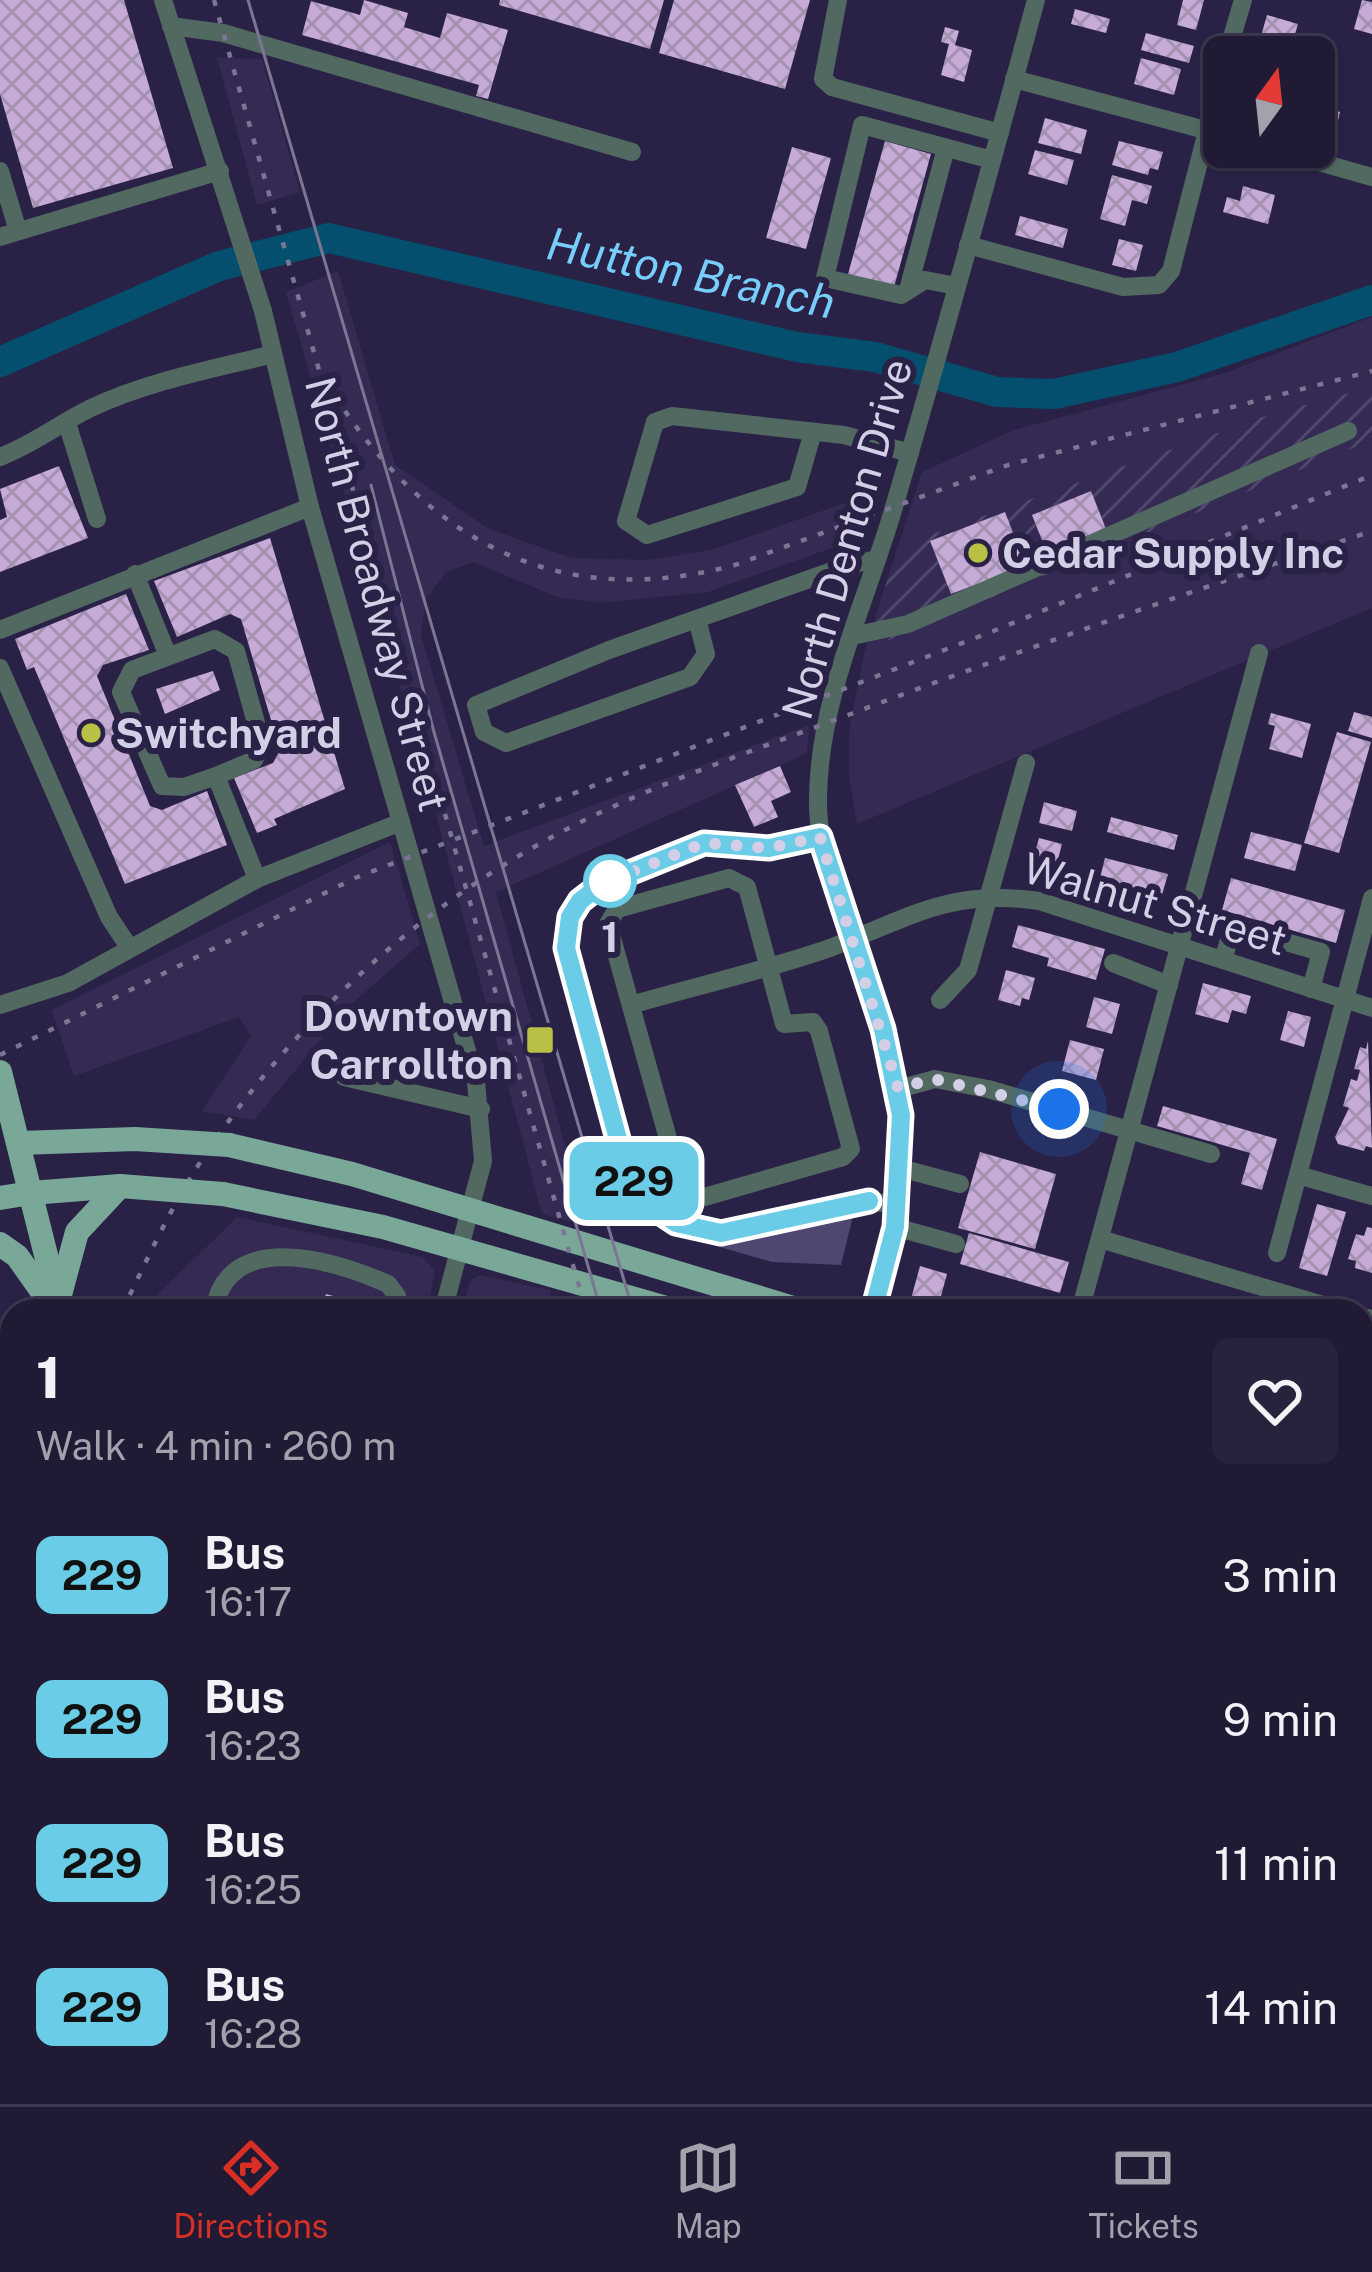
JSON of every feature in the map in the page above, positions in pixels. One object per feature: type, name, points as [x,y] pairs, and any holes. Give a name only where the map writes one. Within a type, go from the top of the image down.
[{"type":"main road","points":[[0,1072],[10,1145],[31,1193],[56,1299]]},
{"type":"main road","points":[[10,1145],[162,1140],[230,1145],[312,1163],[761,1299]]},
{"type":"main road","points":[[60,1299],[77,1232],[120,1186]]},
{"type":"main road","points":[[0,1198],[120,1186],[304,1206],[634,1299]]},
{"type":"main road","points":[[0,1244],[17,1256],[50,1299]]},
{"type":"street","name":"North Broadway Street","points":[[164,0],[263,310],[310,507],[481,1109],[483,1161],[446,1299]]},
{"type":"street","points":[[838,0],[823,79],[832,87],[1000,133]]},
{"type":"street","name":"North Denton Drive","points":[[876,1299],[898,1204],[898,1088],[820,837],[818,798],[826,723],[920,420],[1036,0]]},
{"type":"street","points":[[1232,36],[1243,0]]},
{"type":"street","points":[[171,26],[223,33],[632,152]]},
{"type":"street","points":[[1014,79],[1203,129]]},
{"type":"street","points":[[957,286],[925,280],[901,295],[825,278],[862,125],[992,160]]},
{"type":"street","points":[[908,290],[946,148]]},
{"type":"street","points":[[1335,167],[1372,177]]},
{"type":"street","points":[[968,245],[1123,287],[1159,285],[1171,271],[1204,168]]},
{"type":"street","points":[[0,171],[9,234],[220,172]]},
{"type":"street","points":[[0,457],[90,408],[154,385],[273,354]]},
{"type":"street","points":[[812,432],[797,487],[647,536],[626,520],[655,422],[662,417],[812,432],[910,453]]},
{"type":"street","points":[[67,423],[97,519]]},
{"type":"street","points":[[852,636],[908,624],[1348,431]]},
{"type":"street","points":[[0,630],[310,507]]},
{"type":"street","points":[[697,620],[706,654],[690,676],[506,743],[484,732],[476,705],[697,620],[877,560]]},
{"type":"street","points":[[135,574],[168,656]]},
{"type":"street","points":[[215,639],[236,650],[262,744],[254,760],[216,776],[184,787],[162,786],[123,702],[122,682],[132,670],[215,639]]},
{"type":"street","points":[[1083,1299],[1259,652]]},
{"type":"street","points":[[0,668],[109,917],[128,947]]},
{"type":"street","points":[[940,1000],[968,970],[1026,763]]},
{"type":"street","points":[[216,776],[257,879]]},
{"type":"street","points":[[0,1005],[68,982],[257,879],[401,822]]},
{"type":"street","points":[[820,837],[769,848],[704,843],[602,884],[580,901],[570,917],[566,948],[624,1161],[658,1211],[676,1223],[721,1233],[847,1202],[898,1204]]},
{"type":"street","points":[[739,879],[747,887],[768,965],[784,1024],[813,1022],[819,1031],[851,1149],[843,1157],[701,1198],[689,1196],[681,1185],[608,925],[617,909],[739,879]]},
{"type":"street","name":"Walnut Street","points":[[631,1005],[850,939],[949,900],[991,894],[1039,901],[1372,1007]]},
{"type":"street","points":[[1277,1253],[1372,898]]},
{"type":"street","points":[[1223,960],[1233,927],[1321,952],[1311,988]]},
{"type":"street","points":[[1113,963],[1169,985]]},
{"type":"street","points":[[344,1077],[481,1109]]},
{"type":"street","points":[[898,1088],[934,1079],[1211,1154]]},
{"type":"street","points":[[900,1168],[960,1184]]},
{"type":"street","points":[[1298,1175],[1372,1196]]},
{"type":"street","points":[[895,1227],[956,1244]]},
{"type":"street","points":[[1100,1239],[1302,1299]]},
{"type":"street","points":[[218,1299],[222,1284],[235,1270],[254,1259],[282,1256],[388,1284],[396,1299]]},
{"type":"shaded area","points":[[217,58],[262,59],[300,192],[257,205]]},
{"type":"shaded area","points":[[338,271],[395,465],[489,529],[572,558],[648,560],[711,550],[865,496],[854,540],[708,592],[600,603],[557,597],[474,562],[446,572],[426,599],[421,635],[484,846],[809,725],[807,752],[794,759],[496,892],[587,1226],[542,1214],[428,784],[286,292]]},
{"type":"shaded area","points":[[1372,317],[1372,387],[1271,414],[898,546],[922,472],[1014,430],[1225,373]]},
{"type":"shaded area","points":[[1372,387],[1372,440],[865,650],[898,546],[1271,414]]},
{"type":"shaded area","points":[[1372,440],[1372,608],[857,824],[849,776],[849,730],[865,650]]},
{"type":"shaded area","points":[[390,842],[420,944],[348,1007],[254,1120],[202,1111],[251,1036],[239,1017],[74,1076],[52,1010]]},
{"type":"shaded area","points":[[838,1214],[853,1216],[841,1265],[772,1262],[713,1245]]},
{"type":"shaded area","points":[[237,1217],[423,1257],[435,1271],[429,1299],[153,1299]]},
{"type":"shaded area","points":[[480,1275],[550,1290],[552,1299],[464,1299],[471,1280]]},
{"type":"building","points":[[0,0],[124,0],[173,168],[33,208],[0,94]]},
{"type":"building","points":[[364,0],[408,13],[404,27],[440,38],[447,13],[508,30],[488,99],[476,96],[479,85],[302,35],[311,1],[360,15]]},
{"type":"building","points":[[500,0],[664,0],[650,49],[499,5]]},
{"type":"building","points":[[674,0],[810,0],[785,89],[659,53]]},
{"type":"building","points":[[1183,0],[1204,0],[1196,30],[1177,25]]},
{"type":"building","points":[[1362,0],[1372,2],[1372,34],[1354,29]]},
{"type":"building","points":[[1075,9],[1110,19],[1106,33],[1071,24]]},
{"type":"building","points":[[1267,15],[1298,24],[1294,36],[1261,36]]},
{"type":"building","points":[[945,27],[959,31],[955,45],[972,50],[964,82],[941,75],[949,44],[941,42]]},
{"type":"building","points":[[1146,33],[1194,46],[1189,63],[1141,50]]},
{"type":"building","points":[[1141,58],[1181,69],[1174,95],[1134,84]]},
{"type":"building","points":[[1045,118],[1087,130],[1081,154],[1038,143]]},
{"type":"building","points":[[885,141],[931,154],[894,287],[848,274]]},
{"type":"building","points":[[1119,141],[1163,152],[1158,170],[1150,168],[1148,175],[1112,165]]},
{"type":"building","points":[[792,147],[831,158],[806,249],[766,238]]},
{"type":"building","points":[[1035,150],[1074,160],[1067,185],[1028,174]]},
{"type":"building","points":[[1112,175],[1152,186],[1147,204],[1132,200],[1125,226],[1100,219]]},
{"type":"building","points":[[1243,186],[1275,195],[1268,224],[1223,212],[1227,197],[1240,201]]},
{"type":"building","points":[[1020,216],[1068,229],[1063,248],[1015,235]]},
{"type":"building","points":[[1119,239],[1143,245],[1136,271],[1112,265]]},
{"type":"building","points":[[59,466],[88,538],[0,572],[0,520],[7,517],[0,489]]},
{"type":"building","points":[[1091,491],[1106,529],[1047,553],[1032,515]]},
{"type":"building","name":"Cedar Supply Inc","points":[[1005,512],[1026,566],[951,594],[930,541]]},
{"type":"building","name":"Switchyard","points":[[270,538],[345,789],[274,819],[277,825],[257,833],[234,778],[273,763],[280,750],[241,619],[230,614],[177,637],[154,581]]},
{"type":"building","name":"Switchyard","points":[[126,594],[149,650],[103,665],[97,676],[150,806],[162,810],[207,791],[227,845],[125,884],[34,667],[27,670],[15,639]]},
{"type":"building","points":[[213,671],[220,690],[165,714],[156,689]]},
{"type":"building","points":[[1354,712],[1372,717],[1372,738],[1348,731]]},
{"type":"building","points":[[1271,713],[1311,724],[1302,758],[1269,749],[1275,726],[1268,724]]},
{"type":"building","points":[[1337,732],[1371,742],[1339,853],[1304,843]]},
{"type":"building","points":[[780,766],[791,792],[771,801],[778,817],[754,827],[735,785]]},
{"type":"building","points":[[1044,802],[1077,811],[1072,831],[1039,823]]},
{"type":"building","points":[[1111,817],[1178,835],[1174,850],[1107,832]]},
{"type":"building","points":[[1251,832],[1302,845],[1295,871],[1244,858]]},
{"type":"building","points":[[1039,838],[1062,844],[1056,867],[1033,860]]},
{"type":"building","points":[[1105,858],[1168,874],[1161,898],[1099,882]]},
{"type":"building","points":[[1231,878],[1345,910],[1336,943],[1222,910]]},
{"type":"building","points":[[1018,925],[1105,949],[1096,980],[1047,966],[1049,958],[1012,947]]},
{"type":"building","points":[[1006,970],[1035,978],[1029,1000],[1022,998],[1020,1006],[998,1000]]},
{"type":"building","points":[[1203,983],[1251,996],[1246,1014],[1232,1010],[1228,1023],[1195,1014]]},
{"type":"building","points":[[1094,997],[1120,1004],[1112,1034],[1086,1027]]},
{"type":"building","points":[[1288,1011],[1311,1017],[1304,1047],[1280,1040]]},
{"type":"building","points":[[1070,1040],[1104,1049],[1096,1080],[1062,1071]]},
{"type":"building","points":[[1368,1041],[1372,1148],[1366,1146],[1364,1151],[1338,1144],[1335,1137],[1349,1108],[1343,1106],[1351,1079],[1357,1081],[1360,1070],[1354,1069],[1360,1047],[1366,1049]]},
{"type":"building","points":[[1163,1106],[1277,1139],[1262,1190],[1241,1184],[1250,1153],[1157,1126]]},
{"type":"building","points":[[980,1152],[1056,1174],[1035,1249],[958,1228]]},
{"type":"building","points":[[1317,1204],[1346,1212],[1327,1276],[1299,1268]]},
{"type":"building","points":[[1367,1227],[1372,1228],[1372,1273],[1355,1268],[1356,1261],[1348,1259],[1356,1234],[1364,1236]]},
{"type":"building","points":[[969,1233],[1069,1262],[1060,1293],[960,1264]]},
{"type":"building","points":[[920,1266],[947,1274],[940,1299],[911,1299]]},
{"type":"waterway","name":"Hutton Branch","points":[[0,362],[219,266],[329,238],[797,347],[875,357],[997,392],[1054,394],[1177,367],[1372,300]]},
{"type":"tram line","points":[[248,0],[629,1299]]},
{"type":"tram line","points":[[371,485],[434,732],[598,1299]]},
{"type":"railway","points":[[214,0],[583,1299]]},
{"type":"railway","points":[[335,396],[372,447],[413,491],[457,526],[505,553],[557,571],[612,579],[671,577],[735,565],[1008,465],[1372,371]]},
{"type":"railway","points":[[0,1055],[355,878],[996,630],[1372,475]]},
{"type":"railway","points":[[128,1299],[191,1176],[283,1054],[376,960],[480,880],[595,815],[689,775],[1044,643],[1372,531]]},
{"type":"bus line","name":"229","points":[[869,1201],[847,1202],[721,1233],[676,1223],[646,1200],[624,1161],[566,948],[570,917],[589,892],[704,843],[769,848],[820,837],[898,1088],[900,1168],[895,1227],[876,1299]]},
{"type":"place","name":"Cedar Supply Inc","points":[[978,553]]},
{"type":"place","name":"Switchyard","points":[[91,733]]},
{"type":"place","name":"1","points":[[610,881]]},
{"type":"place","name":"Downtown Carrollton","points":[[540,1040]]},
{"type":"route","points":[[610,881],[602,884],[704,843],[769,848],[820,837],[898,1088],[934,1079],[1059,1109]]}]
